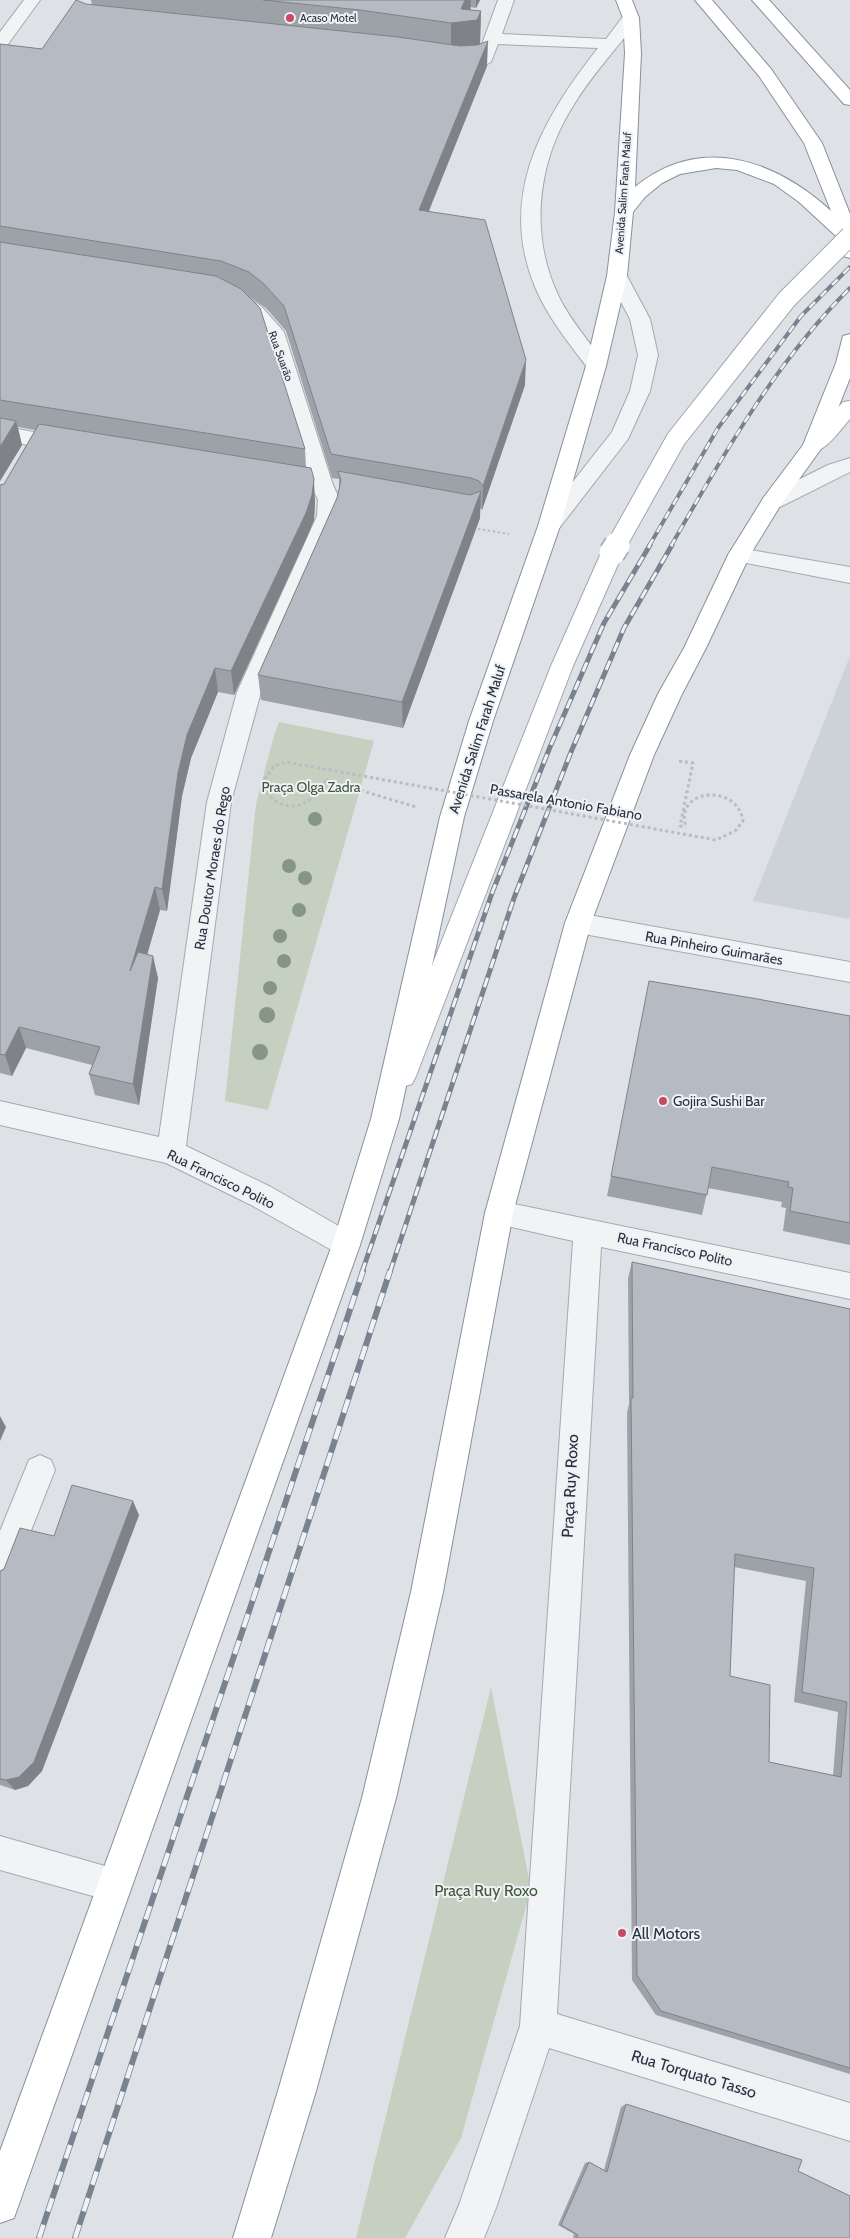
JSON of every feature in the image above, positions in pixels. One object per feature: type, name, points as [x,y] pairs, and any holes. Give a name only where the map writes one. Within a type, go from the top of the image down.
[{"type":"main road","name":"Avenida Salim Farah Maluf","points":[[385,1119],[452,817],[481,721],[549,526],[596,366],[617,276],[624,212],[633,53],[632,18],[624,0]]},
{"type":"main road","points":[[703,0],[765,73],[813,143],[838,203],[848,235],[850,252]]},
{"type":"main road","points":[[760,0],[850,100]]},
{"type":"main road","points":[[624,212],[637,194],[659,176],[682,166],[698,163],[732,163],[757,170],[779,180],[798,193],[848,235]]},
{"type":"main road","points":[[0,2204],[346,1245],[385,1119],[562,666],[612,553],[676,439],[786,300],[848,235]]},
{"type":"main road","points":[[813,446],[846,363],[850,340]]},
{"type":"main road","points":[[252,2238],[297,2091],[379,1798],[427,1592],[499,1214],[578,923],[642,755],[739,555],[772,502],[813,446],[850,407]]},
{"type":"street","points":[[0,43],[32,0]]},
{"type":"street","points":[[442,62],[476,63],[485,58],[506,0]]},
{"type":"street","points":[[480,15],[500,18]]},
{"type":"street","points":[[596,366],[550,298],[536,261],[530,227],[536,169],[549,136],[564,106],[632,18]]},
{"type":"street","points":[[493,40],[611,44]]},
{"type":"street","points":[[549,526],[621,434],[640,391],[648,355],[640,319],[617,276]]},
{"type":"street","name":"Rua Suarão","points":[[214,292],[246,303],[263,316],[274,332],[312,483]]},
{"type":"street","points":[[0,434],[33,448],[86,448]]},
{"type":"street","points":[[772,502],[834,470],[850,465]]},
{"type":"street","points":[[312,483],[350,490]]},
{"type":"street","name":"Rua Doutor Moraes do Rego","points":[[171,1152],[219,802],[249,692],[328,516],[329,500],[312,483]]},
{"type":"street","points":[[739,555],[850,575]]},
{"type":"street","name":"Rua Pinheiro Guimarães","points":[[578,923],[850,972]]},
{"type":"street","name":"Rua Francisco Polito","points":[[0,1113],[171,1152],[261,1196],[346,1245]]},
{"type":"street","name":"Rua Francisco Polito","points":[[499,1214],[588,1230],[850,1286]]},
{"type":"street","name":"Praça Ruy Roxo","points":[[464,2238],[477,2208],[538,2026],[580,1315],[588,1230]]},
{"type":"street","points":[[0,1570],[40,1470]]},
{"type":"street","points":[[0,1853],[114,1884]]},
{"type":"street","name":"Rua Torquato Tasso","points":[[538,2026],[850,2122]]},
{"type":"path","points":[[464,526],[516,535]]},
{"type":"path","name":"Passarela Antonio Fabiano","points":[[452,817],[326,780],[322,792],[315,798],[302,805],[293,806],[270,798],[264,792],[262,782],[274,766],[286,762],[716,840],[728,837],[736,831],[744,817],[743,811],[737,804],[718,795],[700,796],[688,804],[684,823],[686,827],[680,826],[692,763],[642,755]]},
{"type":"shaded area","points":[[850,656],[850,919],[753,901]]},
{"type":"green space","name":"Praça Olga Zadra","points":[[279,722],[374,741],[268,1110],[225,1101],[256,804]]},
{"type":"green space","name":"Praça Ruy Roxo","points":[[491,1687],[531,1889],[461,2138],[405,2238],[356,2238]]},
{"type":"building","points":[[76,0],[86,4],[398,37],[460,46],[477,45],[488,41],[419,210],[485,220],[526,360],[483,486],[479,481],[471,478],[331,454],[284,306],[264,284],[249,272],[221,261],[0,226],[0,44],[42,49]]},
{"type":"building","points":[[263,0],[465,0],[461,9],[481,11],[477,20],[451,23],[360,10]]},
{"type":"building","points":[[0,242],[216,276],[241,289],[260,308],[305,449],[0,400]]},
{"type":"building","points":[[0,418],[16,421],[0,447]]},
{"type":"building","points":[[39,424],[311,468],[314,479],[312,495],[306,513],[231,671],[215,668],[187,735],[178,773],[162,889],[155,887],[130,971],[138,952],[153,956],[133,1084],[89,1074],[100,1047],[19,1027],[5,1055],[0,1054],[0,485],[4,484]]},
{"type":"building","points":[[338,471],[470,495],[481,491],[402,702],[258,675],[337,498],[341,480]]},
{"type":"building","points":[[649,981],[850,1016],[850,1223],[790,1211],[793,1188],[788,1187],[789,1182],[712,1167],[707,1195],[611,1176]]},
{"type":"building","points":[[632,1262],[850,1309],[850,2068],[661,2011],[637,1975],[631,1398],[633,1398]],"holes":[[[735,1554],[814,1568],[802,1692],[847,1702],[841,1777],[769,1762],[770,1685],[730,1676]]]},
{"type":"building","points":[[72,1485],[133,1501],[34,1762],[19,1777],[6,1780],[0,1779],[0,1571],[4,1569],[20,1528],[54,1536]]},
{"type":"building","points":[[626,2104],[802,2160],[798,2171],[850,2196],[850,2238],[577,2238],[578,2235],[561,2225],[589,2162],[607,2172]]},
{"type":"railway","points":[[649,546],[718,428],[801,316],[850,267]]},
{"type":"railway","points":[[671,546],[710,478],[774,379],[823,317],[850,288]]},
{"type":"railway","points":[[362,1272],[492,893],[550,747],[604,623],[650,545]]},
{"type":"railway","points":[[390,1272],[514,898],[571,752],[624,628],[672,545]]},
{"type":"railway","points":[[39,2238],[363,1271]]},
{"type":"railway","points":[[75,2238],[390,1271]]},
{"type":"place","name":"Acaso Motel","points":[[290,18]]},
{"type":"place","name":"Gojira Sushi Bar","points":[[663,1101]]},
{"type":"place","name":"All Motors","points":[[622,1933]]}]
